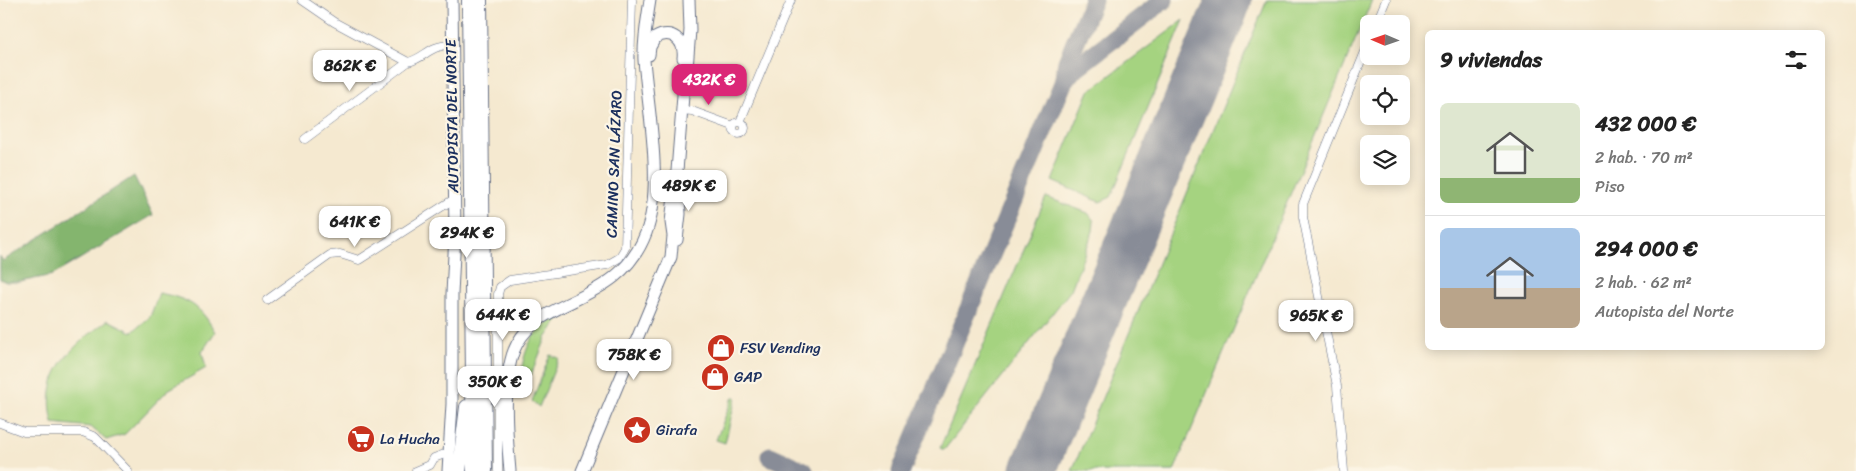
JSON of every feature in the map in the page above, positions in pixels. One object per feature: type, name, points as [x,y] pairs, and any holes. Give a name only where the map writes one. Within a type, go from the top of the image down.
[{"type":"highway","name":"AUTOPISTA DEL NORTE","points":[[465,0],[468,7],[472,372],[486,470]]},
{"type":"highway","name":"AUTOPISTA DEL NORTE","points":[[480,0],[486,470]]},
{"type":"highway","points":[[459,471],[472,372]]},
{"type":"main road","points":[[448,471],[450,452],[454,199],[452,0]]},
{"type":"main road","points":[[510,471],[508,380],[510,360],[522,334],[543,318],[592,293],[616,277],[635,255],[647,231],[651,211],[653,180],[644,44],[650,0]]},
{"type":"main road","points":[[582,471],[663,278],[672,252],[673,236],[671,222],[681,110],[690,42],[689,0]]},
{"type":"main road","points":[[646,69],[653,41],[662,35],[672,35],[678,38],[683,47],[684,83]]},
{"type":"main road","points":[[663,278],[672,261],[677,239],[680,214],[677,171]]},
{"type":"street","points":[[302,0],[329,19],[408,62]]},
{"type":"street","name":"CAMINO SAN LÁZARO","points":[[486,470],[500,286],[510,280],[607,265],[619,258],[625,248],[632,0]]},
{"type":"street","points":[[681,110],[692,111],[737,124],[791,0]]},
{"type":"street","points":[[1380,15],[1386,0]]},
{"type":"street","points":[[305,139],[408,62],[431,48],[440,45],[452,45]]},
{"type":"street","points":[[1344,471],[1337,386],[1302,211],[1304,196],[1360,63]]},
{"type":"street","points":[[267,300],[330,255],[340,254],[359,260],[454,199]]},
{"type":"street","points":[[0,423],[24,432],[83,432],[95,437],[128,471]]},
{"type":"street","points":[[416,471],[430,465],[434,458],[450,452]]},
{"type":"green space","points":[[1267,0],[1372,0],[1366,15],[1360,15],[1360,29],[1174,471],[1072,471]]},
{"type":"green space","points":[[1184,20],[1111,197],[1100,202],[1052,181],[1089,91]]},
{"type":"green space","points":[[134,176],[153,215],[53,275],[20,282],[6,282],[0,279],[0,256],[3,261]]},
{"type":"green space","points":[[1046,197],[1088,213],[1094,221],[1093,231],[1071,290],[944,450],[940,448]]},
{"type":"green space","points":[[159,293],[178,298],[193,305],[199,309],[210,323],[215,332],[202,352],[206,368],[168,390],[125,434],[106,440],[91,427],[53,423],[50,405],[51,389],[55,375],[71,351],[108,320],[132,332],[150,317]]},
{"type":"green space","points":[[561,316],[546,338],[523,395],[521,373],[531,340],[540,329]]},
{"type":"green space","points":[[550,355],[559,358],[539,407],[532,401]]},
{"type":"green space","points":[[733,397],[736,397],[725,443],[716,440]]},
{"type":"taxiway","points":[[901,471],[1063,83],[1067,62],[1093,0]]},
{"type":"taxiway","points":[[1064,81],[1073,70],[1164,0]]},
{"type":"taxiway","points":[[770,456],[804,471]]},
{"type":"runway","points":[[1033,471],[1229,0]]},
{"type":"place","name":"FSV Vending","points":[[721,348]]},
{"type":"place","name":"GAP","points":[[715,377]]},
{"type":"place","name":"Girafa","points":[[637,430]]},
{"type":"place","name":"La Hucha","points":[[361,439]]}]
